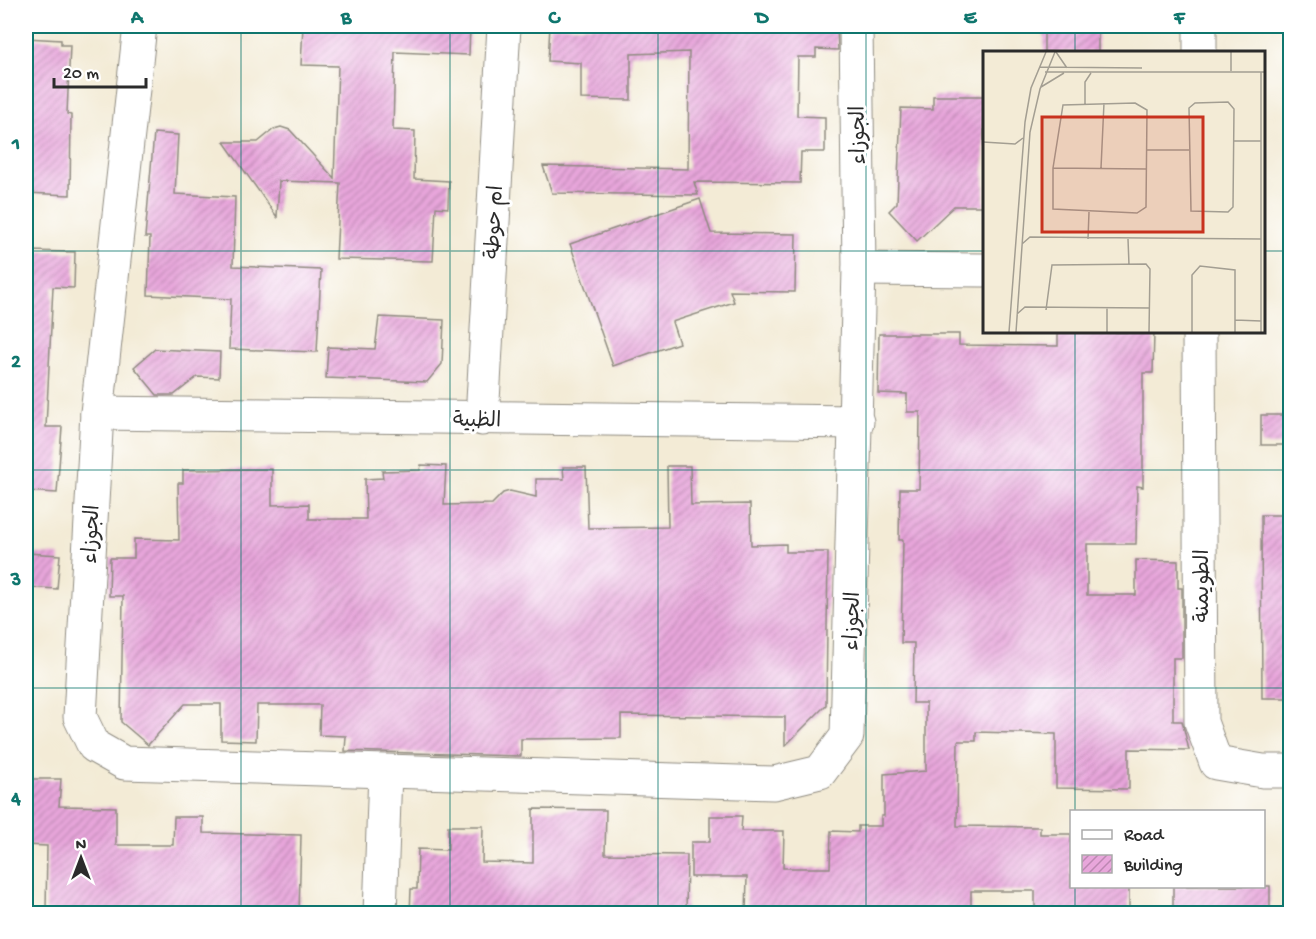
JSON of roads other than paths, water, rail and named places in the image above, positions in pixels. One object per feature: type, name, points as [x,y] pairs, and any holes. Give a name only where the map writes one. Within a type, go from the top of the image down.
[{"type":"street","name":"الجوزاء","points":[[140,26],[97,413],[80,717],[94,746],[124,763],[774,783],[820,772],[848,736],[859,268],[856,26]]},
{"type":"street","name":"ام حوطة","points":[[482,419],[504,26]]},
{"type":"street","points":[[1200,26],[1200,51]]},
{"type":"street","points":[[859,268],[983,270]]},
{"type":"street","name":"الطويمنة","points":[[1199,333],[1201,722],[1216,763],[1263,771],[1290,771]]},
{"type":"street","name":"الظبية","points":[[97,413],[857,422]]},
{"type":"street","points":[[380,914],[385,772]]}]
